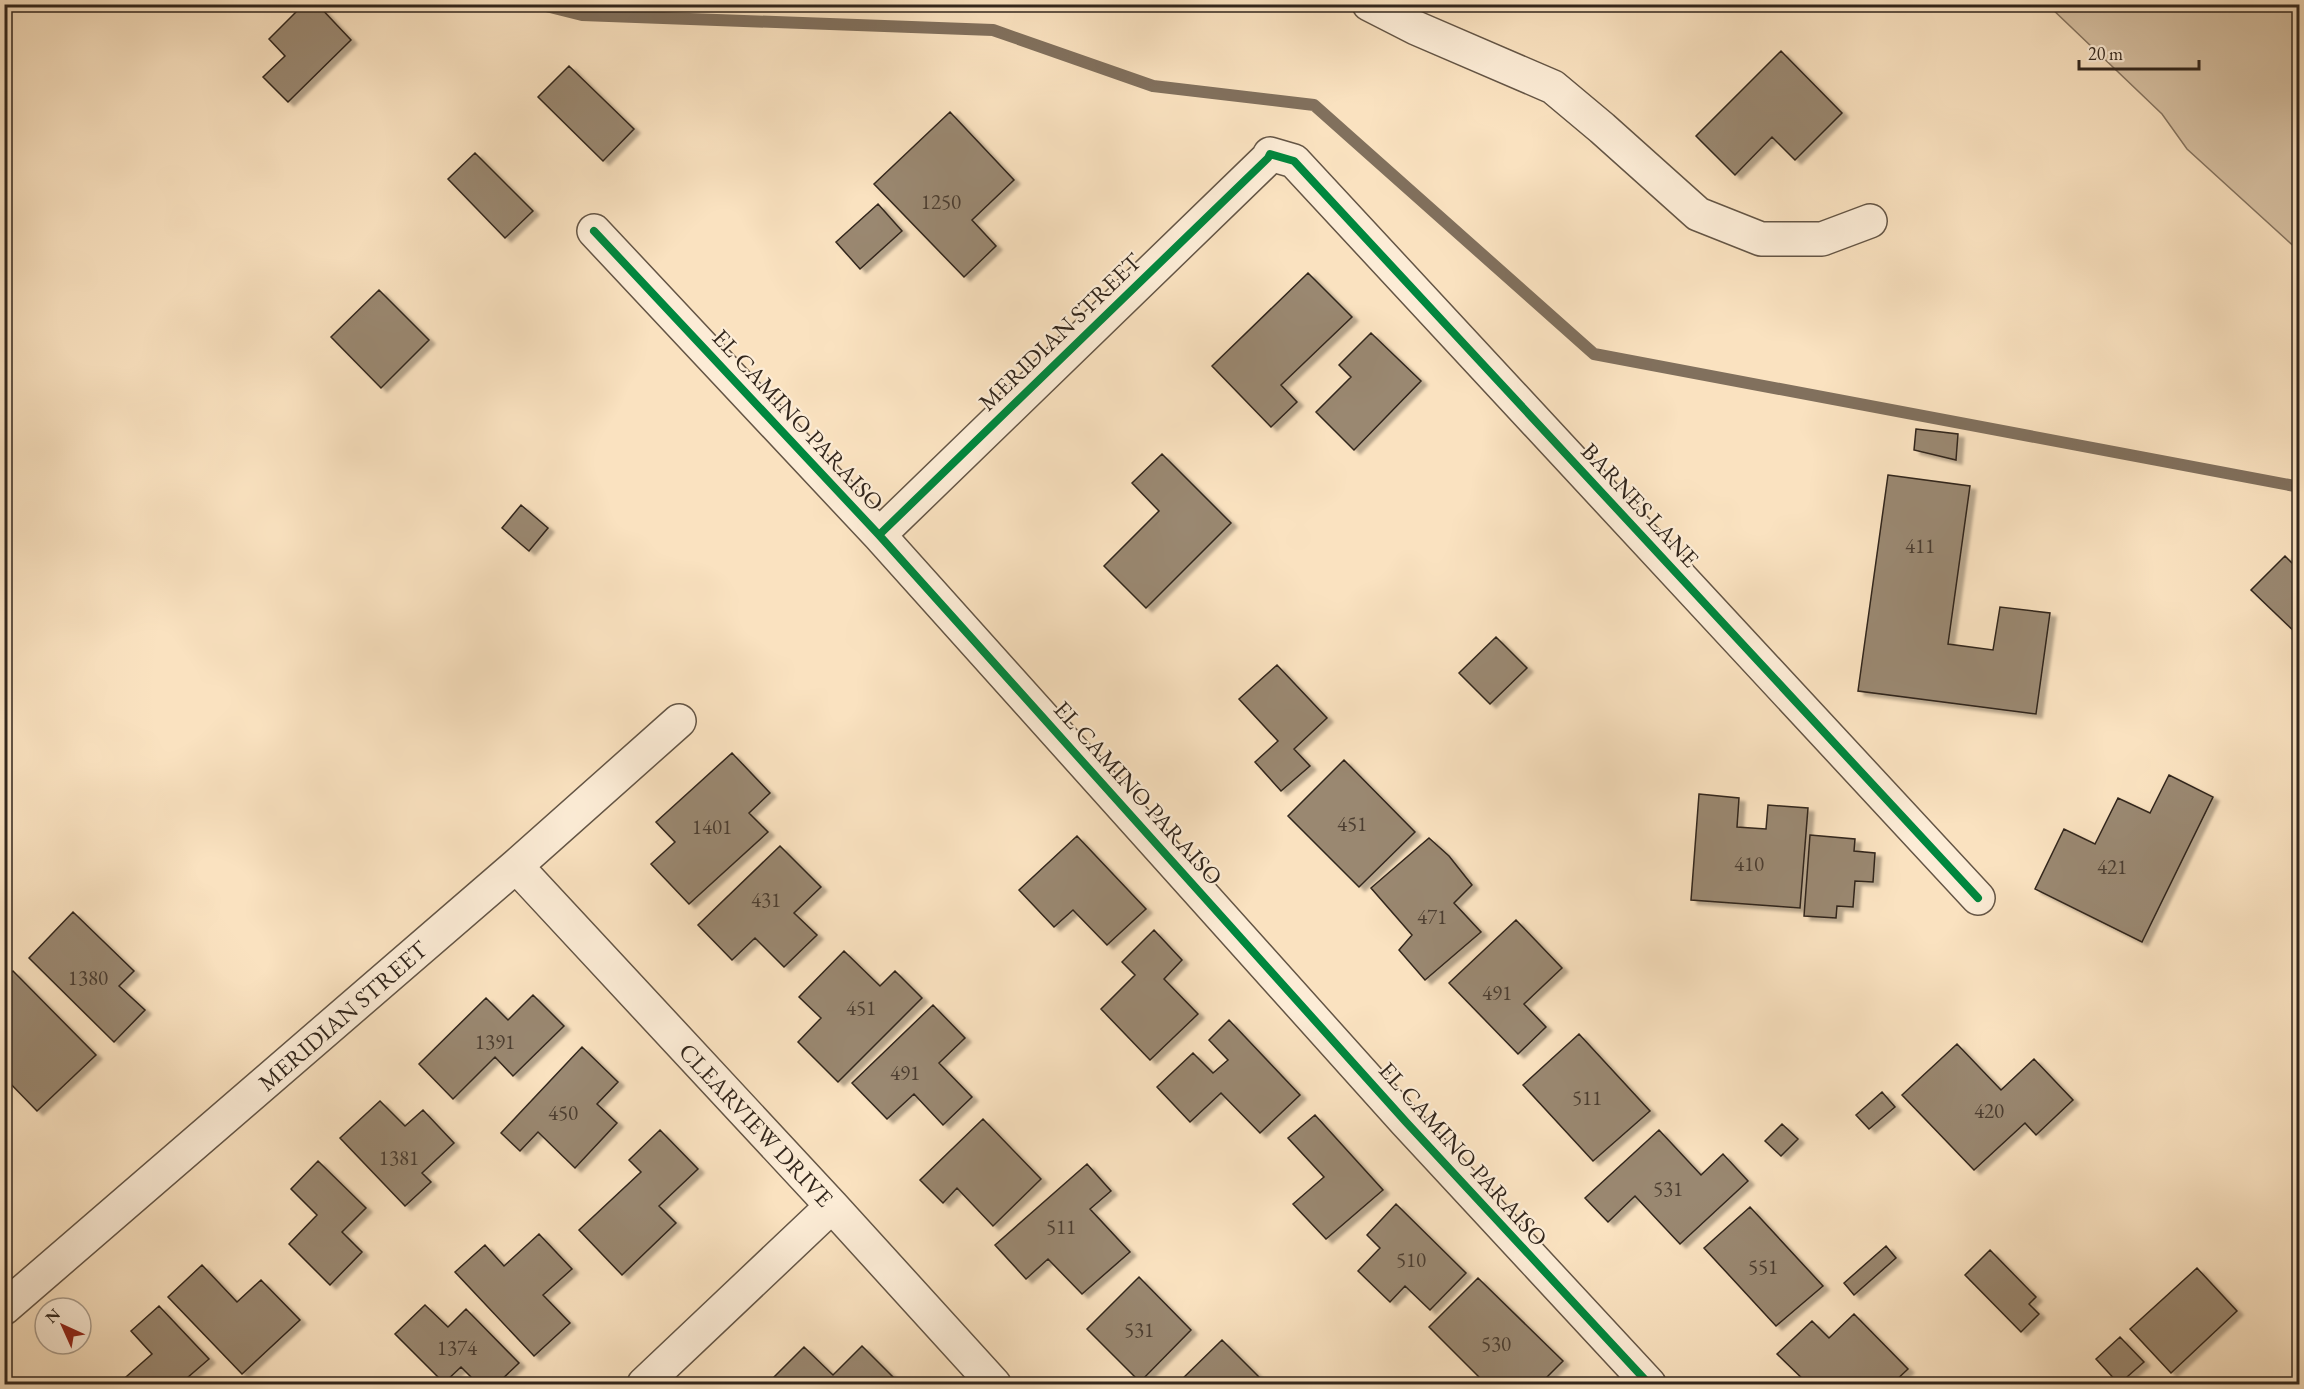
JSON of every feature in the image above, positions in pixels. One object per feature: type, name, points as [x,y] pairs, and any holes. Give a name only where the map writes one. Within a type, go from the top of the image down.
[{"type":"street","points":[[1369,4],[1416,28],[1553,87],[1698,214],[1761,239],[1822,239],[1870,221]]},
{"type":"street","name":"BARNES LANE","points":[[1268,158],[1270,154],[1294,161],[1978,898]]},
{"type":"street","name":"MERIDIAN STREET","points":[[879,535],[1268,158]]},
{"type":"street","name":"EL CAMINO PARAISO","points":[[594,231],[879,535],[1406,1122],[1649,1384]]},
{"type":"street","name":"MERIDIAN STREET","points":[[4,1308],[516,866],[679,721]]},
{"type":"street","name":"CLEARVIEW DRIVE","points":[[516,866],[994,1384]]},
{"type":"street","points":[[644,1384],[832,1206]]},
{"type":"shaded area","points":[[2048,5],[2299,5],[2299,251],[2187,149],[2162,114]]},
{"type":"building","points":[[304,4],[317,4],[351,40],[288,102],[263,77],[285,56],[269,39]]},
{"type":"building","points":[[1781,51],[1842,113],[1795,160],[1772,137],[1735,175],[1696,136]]},
{"type":"building","points":[[569,66],[634,129],[603,161],[538,97]]},
{"type":"building","points":[[950,112],[1014,180],[972,220],[996,246],[964,277],[874,184]]},
{"type":"building","points":[[475,153],[533,211],[505,238],[448,179]]},
{"type":"building","points":[[878,204],[902,231],[860,269],[836,242]]},
{"type":"building","points":[[1308,273],[1352,317],[1281,385],[1297,402],[1271,427],[1212,366]]},
{"type":"building","points":[[379,290],[429,340],[381,388],[331,337]]},
{"type":"building","points":[[1371,333],[1421,381],[1354,450],[1316,412],[1351,377],[1339,365]]},
{"type":"building","points":[[1916,429],[1958,434],[1956,460],[1914,450]]},
{"type":"building","points":[[1162,454],[1231,523],[1146,608],[1104,566],[1159,511],[1132,483]]},
{"type":"building","points":[[1888,475],[1970,486],[1948,644],[1993,650],[2000,607],[2050,613],[2036,714],[1858,691]]},
{"type":"building","points":[[521,505],[548,528],[529,551],[502,528]]},
{"type":"building","points":[[2285,556],[2300,571],[2300,637],[2251,590]]},
{"type":"building","points":[[1496,637],[1527,668],[1490,704],[1459,673]]},
{"type":"building","points":[[1277,665],[1327,718],[1294,749],[1310,766],[1281,791],[1255,762],[1278,741],[1239,699]]},
{"type":"building","points":[[732,753],[770,793],[749,813],[768,832],[689,904],[651,864],[675,842],[656,822]]},
{"type":"building","points":[[1344,760],[1415,832],[1359,887],[1288,816]]},
{"type":"building","points":[[2169,775],[2213,797],[2142,942],[2035,889],[2064,829],[2095,844],[2118,798],[2150,813]]},
{"type":"building","points":[[1699,794],[1739,798],[1737,827],[1766,829],[1768,805],[1808,808],[1800,908],[1691,900]]},
{"type":"building","points":[[1810,835],[1855,839],[1854,851],[1875,853],[1873,882],[1855,881],[1853,907],[1837,906],[1836,918],[1804,916]]},
{"type":"building","points":[[1077,836],[1146,909],[1107,945],[1073,910],[1054,927],[1019,890]]},
{"type":"building","points":[[1429,838],[1449,856],[1472,885],[1454,903],[1481,932],[1425,980],[1399,950],[1412,935],[1371,888]]},
{"type":"building","points":[[780,846],[821,887],[794,913],[817,935],[784,967],[755,938],[732,960],[698,925]]},
{"type":"building","points":[[73,912],[134,971],[119,986],[145,1010],[114,1042],[29,958]]},
{"type":"building","points":[[1516,920],[1562,968],[1524,1004],[1546,1027],[1518,1054],[1449,983]]},
{"type":"building","points":[[1154,930],[1182,960],[1164,979],[1198,1014],[1150,1060],[1101,1009],[1135,975],[1122,962]]},
{"type":"building","points":[[844,951],[880,986],[895,971],[922,998],[838,1082],[798,1042],[821,1018],[799,997]]},
{"type":"building","points":[[13,971],[96,1055],[37,1111],[4,1077],[4,979]]},
{"type":"building","points":[[533,995],[564,1026],[513,1076],[495,1057],[453,1099],[419,1064],[486,998],[508,1020]]},
{"type":"building","points":[[933,1005],[965,1038],[939,1063],[972,1097],[943,1125],[914,1094],[887,1119],[852,1083]]},
{"type":"building","points":[[1229,1020],[1300,1095],[1260,1133],[1221,1093],[1190,1122],[1157,1087],[1193,1053],[1213,1073],[1228,1060],[1209,1040]]},
{"type":"building","points":[[1579,1034],[1650,1111],[1593,1161],[1523,1085]]},
{"type":"building","points":[[1957,1044],[2001,1090],[2034,1059],[2073,1100],[2036,1135],[2025,1123],[1974,1170],[1902,1095]]},
{"type":"building","points":[[582,1047],[618,1082],[597,1104],[617,1123],[575,1168],[538,1132],[520,1151],[501,1133]]},
{"type":"building","points":[[1882,1092],[1895,1107],[1869,1129],[1856,1115]]},
{"type":"building","points":[[380,1101],[405,1126],[423,1110],[454,1143],[422,1173],[431,1182],[405,1206],[340,1138]]},
{"type":"building","points":[[1315,1115],[1383,1190],[1326,1239],[1293,1204],[1324,1177],[1288,1138]]},
{"type":"building","points":[[983,1119],[1041,1179],[993,1226],[957,1188],[943,1203],[920,1180]]},
{"type":"building","points":[[1782,1124],[1798,1139],[1781,1156],[1765,1141]]},
{"type":"building","points":[[660,1130],[698,1169],[659,1206],[676,1223],[622,1275],[579,1230],[641,1172],[629,1160]]},
{"type":"building","points":[[1659,1130],[1701,1175],[1723,1154],[1748,1181],[1680,1244],[1635,1196],[1608,1222],[1585,1198]]},
{"type":"building","points":[[318,1161],[366,1208],[342,1232],[362,1252],[330,1285],[289,1244],[317,1215],[291,1189]]},
{"type":"building","points":[[1087,1164],[1111,1191],[1090,1209],[1130,1252],[1082,1294],[1048,1259],[1026,1279],[995,1245]]},
{"type":"building","points":[[1396,1204],[1466,1273],[1430,1310],[1405,1286],[1390,1302],[1358,1271],[1380,1248],[1367,1235]]},
{"type":"building","points":[[1750,1207],[1823,1286],[1776,1326],[1704,1248]]},
{"type":"building","points":[[539,1234],[572,1269],[543,1295],[570,1323],[534,1356],[455,1272],[485,1245],[504,1266]]},
{"type":"building","points":[[1886,1246],[1896,1258],[1854,1295],[1844,1283]]},
{"type":"building","points":[[1990,1250],[2036,1297],[2029,1304],[2039,1314],[2021,1332],[1965,1275]]},
{"type":"building","points":[[202,1265],[237,1302],[261,1280],[300,1320],[242,1374],[168,1297]]},
{"type":"building","points":[[2197,1268],[2237,1311],[2171,1373],[2130,1329]]},
{"type":"building","points":[[1139,1277],[1191,1330],[1140,1382],[1087,1329]]},
{"type":"building","points":[[1478,1278],[1563,1361],[1540,1384],[1486,1384],[1429,1327]]},
{"type":"building","points":[[425,1305],[448,1327],[466,1309],[519,1363],[497,1384],[478,1384],[461,1367],[444,1383],[395,1334]]},
{"type":"building","points":[[159,1306],[209,1359],[180,1384],[118,1384],[152,1354],[131,1331]]},
{"type":"building","points":[[1854,1314],[1908,1369],[1892,1384],[1808,1384],[1777,1354],[1812,1321],[1829,1338]]},
{"type":"building","points":[[2120,1337],[2144,1362],[2119,1384],[2096,1359]]},
{"type":"building","points":[[1222,1340],[1266,1384],[1177,1384]]},
{"type":"building","points":[[862,1346],[893,1377],[885,1384],[767,1384],[804,1347],[833,1375]]},
{"type":"waterway","points":[[538,4],[582,15],[993,30],[1153,86],[1314,105],[1594,354],[2300,487]]},
{"type":"cycle path","points":[[879,535],[1270,154],[1294,161],[1978,898]]},
{"type":"cycle path","points":[[594,231],[879,535],[1406,1122],[1649,1384]]}]
